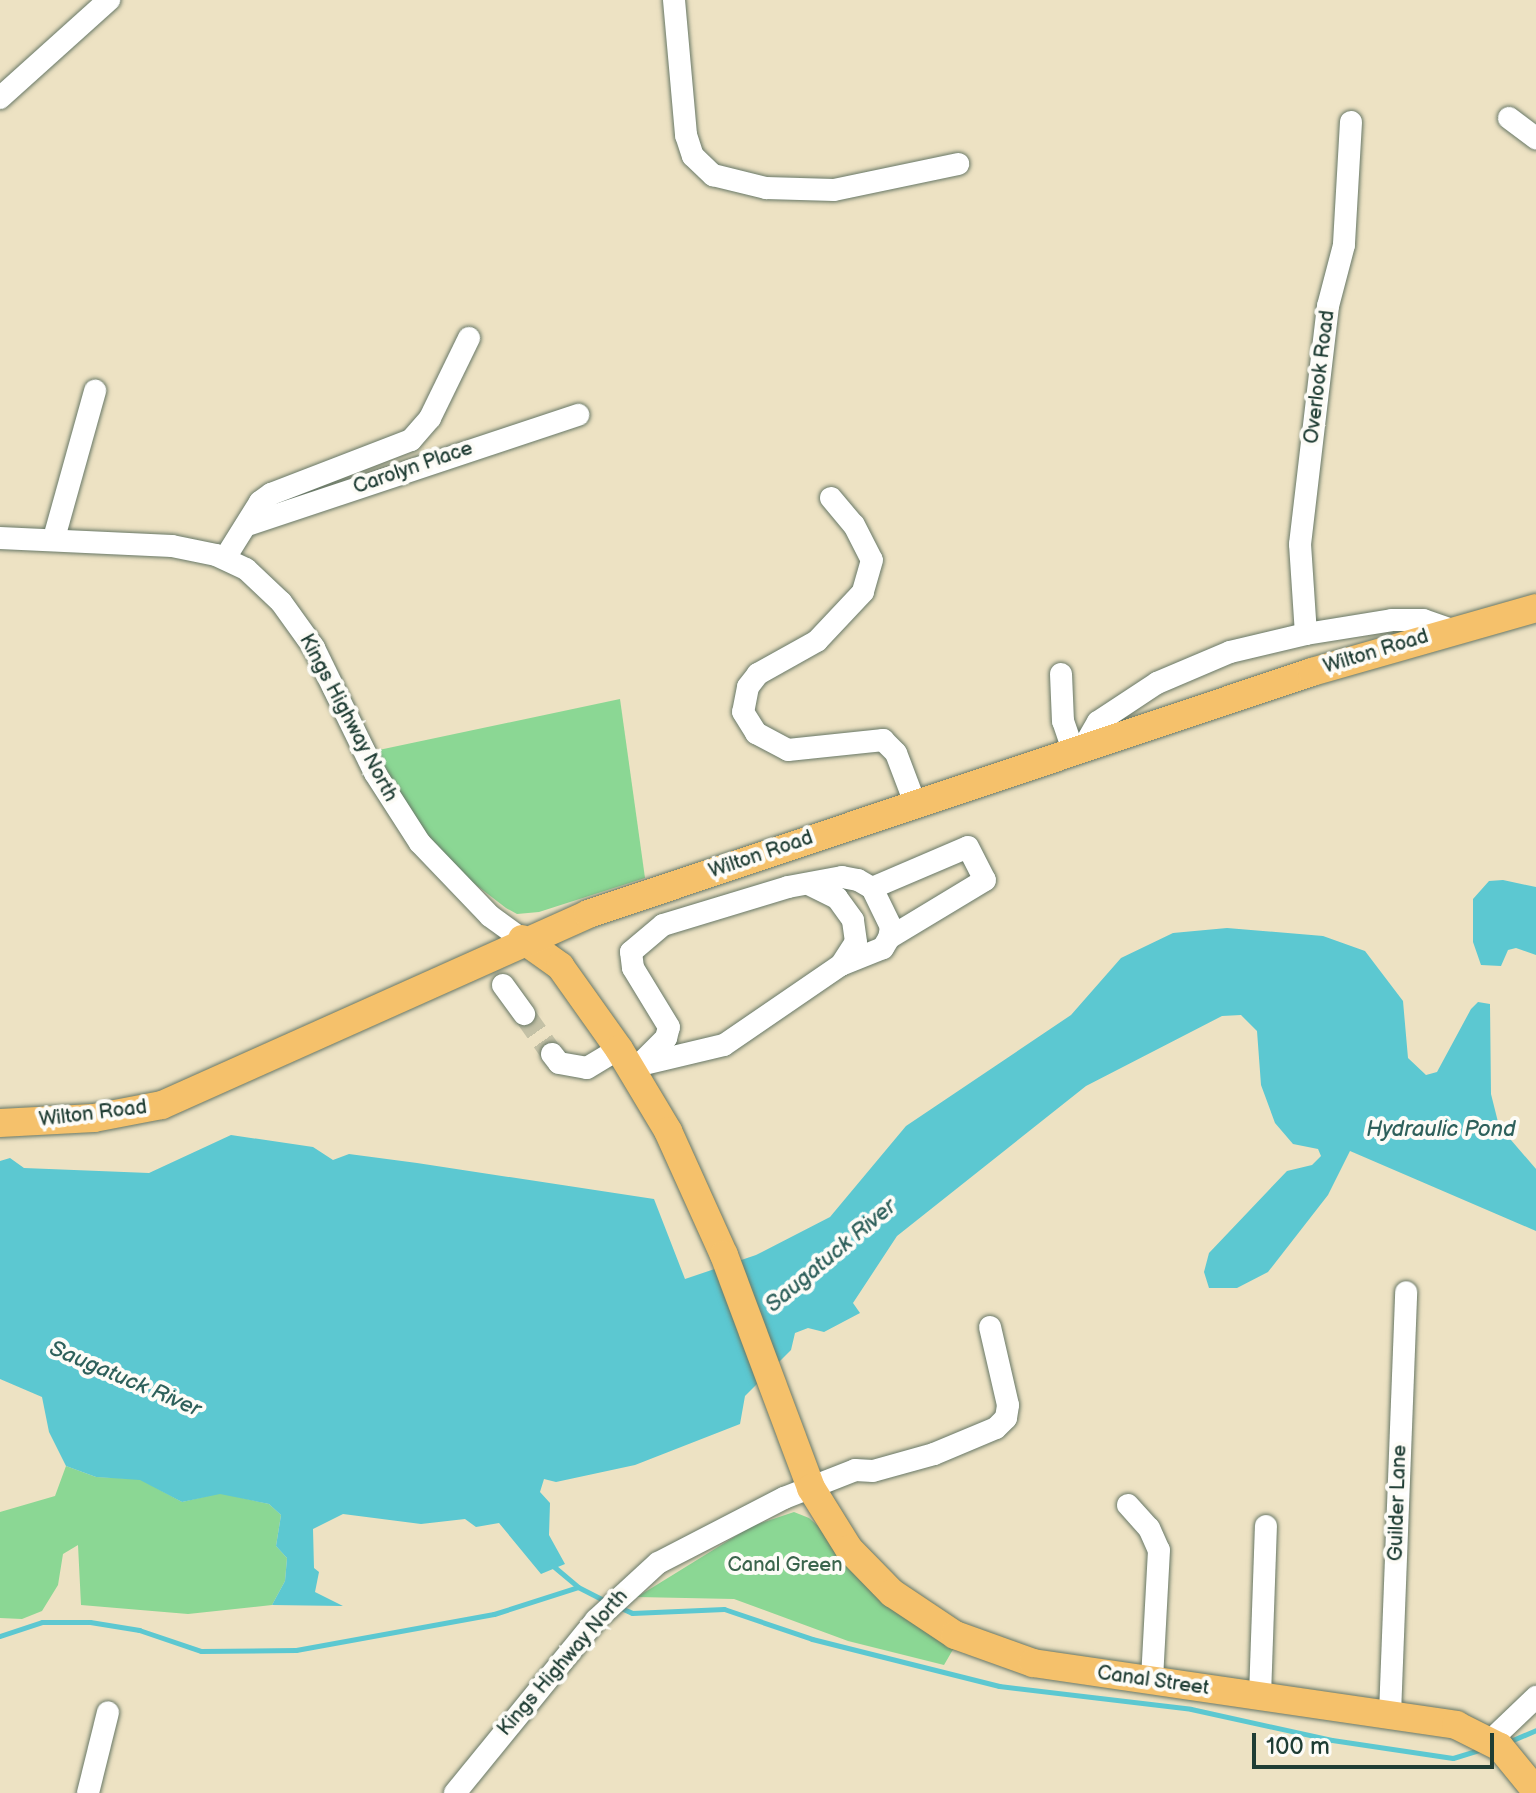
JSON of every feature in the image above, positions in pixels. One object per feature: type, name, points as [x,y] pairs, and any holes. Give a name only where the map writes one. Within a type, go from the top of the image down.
[{"type":"main road","name":"Wilton Road","points":[[0,1123],[94,1118],[162,1105],[522,939],[1079,748],[1449,629],[1536,608]]},
{"type":"main road","name":"Kings Highway North","points":[[522,939],[560,966],[632,1062],[684,1161],[724,1255],[811,1488]]},
{"type":"main road","name":"Canal Street","points":[[811,1488],[841,1538],[871,1574],[904,1603],[955,1635],[1033,1663],[1456,1725],[1490,1741],[1533,1780]]},
{"type":"street","points":[[0,98],[109,0]]},
{"type":"street","points":[[674,0],[686,135],[693,156],[713,175],[766,188],[834,190],[958,164]]},
{"type":"street","points":[[1509,118],[1536,138]]},
{"type":"street","name":"Overlook Road","points":[[1306,634],[1300,544],[1328,306],[1344,245],[1351,122]]},
{"type":"street","points":[[225,558],[250,524],[260,502],[271,494],[411,440],[430,418],[469,338]]},
{"type":"street","points":[[54,538],[95,391]]},
{"type":"street","name":"Carolyn Place","points":[[250,524],[578,415]]},
{"type":"street","points":[[831,498],[854,525],[872,560],[863,592],[817,641],[758,674],[748,687],[743,712],[756,733],[788,750],[883,740],[896,753],[915,803]]},
{"type":"street","name":"Kings Highway North","points":[[0,538],[54,538],[172,546],[225,558],[262,582],[300,627],[334,684],[386,793],[420,843],[490,916],[522,939]]},
{"type":"street","points":[[1061,674],[1063,721],[1079,748],[1098,722],[1157,683],[1230,652],[1306,634],[1392,620],[1423,620],[1449,629]]},
{"type":"street","points":[[632,1062],[666,1038],[669,1027],[633,968],[630,957],[636,944],[663,925],[842,877],[872,888],[968,847],[985,880],[889,938]]},
{"type":"street","points":[[808,884],[837,898],[853,920],[856,942],[841,965]]},
{"type":"street","points":[[552,1054],[559,1063],[587,1068],[724,1045],[841,965],[883,948],[891,927],[872,888]]},
{"type":"street","points":[[503,985],[524,1014]]},
{"type":"street","name":"Guilder Lane","points":[[1390,1714],[1406,1292]]},
{"type":"street","points":[[811,1488],[855,1470],[873,1471],[934,1454],[996,1428],[1006,1418],[1008,1405],[990,1327]]},
{"type":"street","name":"Kings Highway North","points":[[455,1793],[586,1631],[628,1587],[684,1548],[811,1488]]},
{"type":"street","points":[[1128,1505],[1149,1528],[1159,1550],[1152,1681]]},
{"type":"street","points":[[1260,1696],[1266,1526]]},
{"type":"street","points":[[1490,1741],[1536,1697]]},
{"type":"street","points":[[88,1793],[108,1712]]},
{"type":"green space","points":[[620,699],[645,878],[539,912],[517,914],[467,878],[422,829],[374,751]]},
{"type":"green space","points":[[66,1466],[96,1477],[140,1479],[182,1502],[220,1493],[269,1504],[281,1515],[276,1546],[287,1558],[285,1581],[272,1605],[188,1614],[81,1605],[78,1545],[63,1554],[58,1585],[42,1611],[22,1619],[0,1618],[0,1512],[55,1496]]},
{"type":"green space","name":"Canal Green","points":[[794,1512],[809,1518],[955,1646],[944,1665],[848,1641],[734,1599],[637,1597],[752,1526]]},
{"type":"water","points":[[1503,880],[1536,887],[1536,955],[1516,948],[1508,950],[1501,966],[1481,965],[1473,942],[1473,899],[1489,881]]},
{"type":"water","points":[[1227,928],[1323,936],[1365,951],[1403,1001],[1408,1058],[1426,1075],[1437,1072],[1471,1009],[1478,1002],[1490,1004],[1491,1094],[1499,1126],[1536,1169],[1536,1231],[1350,1151],[1328,1195],[1268,1272],[1237,1288],[1209,1288],[1204,1272],[1209,1253],[1287,1171],[1312,1165],[1321,1156],[1318,1149],[1293,1144],[1275,1123],[1261,1085],[1257,1031],[1241,1015],[1222,1016],[1086,1086],[897,1236],[853,1303],[860,1313],[824,1332],[808,1328],[795,1333],[791,1350],[745,1396],[740,1424],[635,1465],[556,1482],[544,1479],[540,1492],[550,1503],[549,1535],[565,1564],[541,1574],[499,1523],[476,1527],[465,1519],[421,1524],[343,1514],[313,1529],[314,1568],[319,1572],[315,1592],[343,1606],[272,1605],[285,1581],[287,1558],[276,1546],[281,1515],[269,1504],[220,1494],[182,1502],[140,1480],[96,1477],[66,1466],[49,1432],[42,1397],[0,1379],[0,1161],[10,1158],[24,1168],[149,1173],[231,1135],[313,1147],[333,1160],[349,1154],[654,1199],[685,1279],[756,1255],[830,1217],[906,1126],[1071,1015],[1121,958],[1173,933]]},
{"type":"waterway","points":[[552,1565],[578,1587]]},
{"type":"waterway","points":[[0,1636],[42,1622],[90,1622],[139,1630],[201,1651],[296,1650],[494,1614],[578,1587],[608,1602]]},
{"type":"waterway","points":[[621,1608],[632,1613],[724,1609],[812,1639],[999,1686],[1191,1709],[1332,1740],[1453,1758],[1483,1749]]},
{"type":"waterway","points":[[1508,1742],[1536,1730]]},
{"type":"tunnel","points":[[524,1014],[552,1054]]},
{"type":"water label","name":"Hydraulic Pond","points":[[1441,1130]]},
{"type":"water label","name":"Saugatuck River","points":[[831,1256]]},
{"type":"water label","name":"Saugatuck River","points":[[125,1379]]}]
